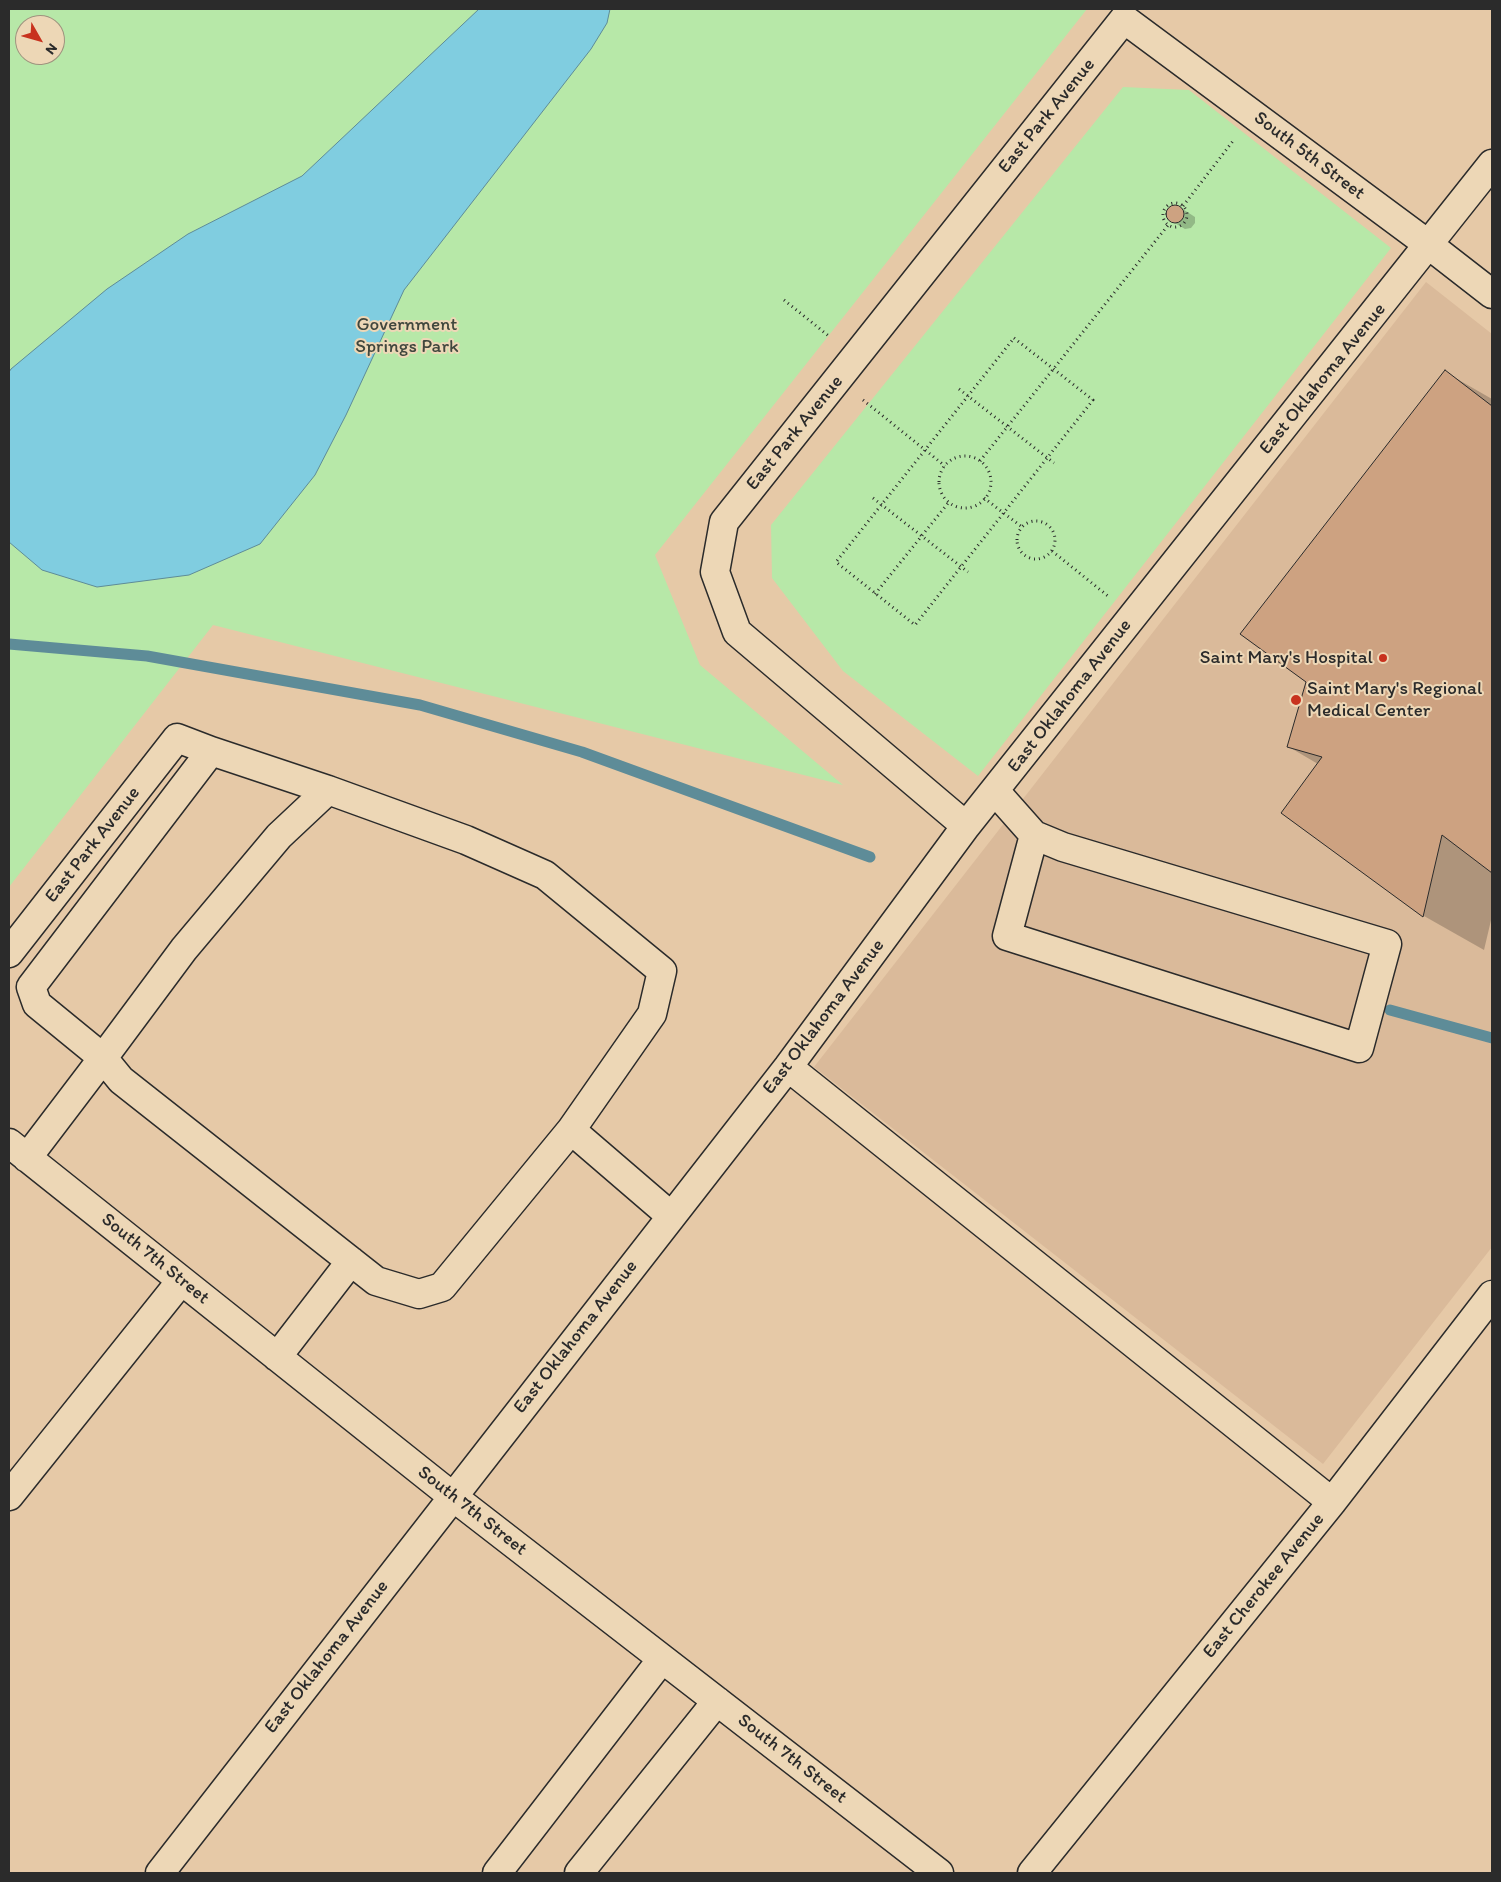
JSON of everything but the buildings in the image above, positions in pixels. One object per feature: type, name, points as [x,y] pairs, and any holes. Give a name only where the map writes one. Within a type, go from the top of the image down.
[{"type":"street","name":"South 5th Street","points":[[1124,19],[1430,245],[1492,294]]},
{"type":"street","name":"East Park Avenue","points":[[966,826],[737,632],[715,572],[724,522],[1124,19]]},
{"type":"street","name":"East Oklahoma Avenue","points":[[160,1873],[788,1066],[966,826],[1430,245],[1492,164]]},
{"type":"street","name":"East Park Avenue","points":[[9,953],[177,738],[211,751]]},
{"type":"street","points":[[211,751],[328,790],[466,840],[545,875],[662,971],[652,1014],[571,1130],[442,1287],[419,1294],[376,1281],[121,1080],[103,1058],[37,1004],[30,987],[211,751]]},
{"type":"street","points":[[18,1151],[103,1058],[184,949],[279,836],[328,790]]},
{"type":"street","points":[[995,791],[1034,835],[1063,848],[1387,944],[1359,1048],[1007,936],[1034,835]]},
{"type":"street","points":[[788,1066],[1332,1502]]},
{"type":"street","points":[[571,1130],[671,1216]]},
{"type":"street","name":"South 7th Street","points":[[18,1151],[452,1496],[939,1873]]},
{"type":"street","points":[[277,1357],[351,1261]]},
{"type":"street","points":[[9,1496],[181,1281]]},
{"type":"street","name":"East Cherokee Avenue","points":[[1032,1873],[1490,1304]]},
{"type":"street","points":[[497,1873],[662,1659]]},
{"type":"street","points":[[579,1873],[717,1701]]},
{"type":"path","points":[[1182,206],[1234,140]]},
{"type":"path","points":[[1178,202],[1182,206],[1187,209],[1188,219],[1183,225],[1174,227],[1165,221],[1162,212],[1168,204],[1178,202]]},
{"type":"path","points":[[980,461],[1169,224]]},
{"type":"path","points":[[784,300],[855,357]]},
{"type":"path","points":[[1014,338],[1093,400],[915,624],[836,562],[968,396],[1014,338]]},
{"type":"path","points":[[838,379],[945,466]]},
{"type":"path","points":[[959,389],[1054,463]]},
{"type":"path","points":[[964,456],[980,461],[989,474],[990,481],[989,490],[984,498],[971,507],[953,505],[949,502],[941,494],[939,485],[939,476],[945,466],[948,461],[964,456]]},
{"type":"path","points":[[873,498],[968,572]]},
{"type":"path","points":[[984,498],[1022,527]]},
{"type":"path","points":[[875,594],[949,502]]},
{"type":"path","points":[[1036,520],[1048,524],[1055,534],[1055,546],[1052,551],[1041,559],[1027,558],[1018,548],[1017,534],[1030,521],[1036,520]]},
{"type":"path","points":[[1052,551],[1134,616]]},
{"type":"shaded area","name":"Saint Mary's Regional Medical Center","points":[[1426,282],[1492,334],[1492,1247],[1323,1464],[814,1067]]},
{"type":"green space","name":"Government Springs Park","points":[[9,9],[1087,9],[655,555],[700,665],[843,785],[213,625],[9,887]]},
{"type":"green space","points":[[1123,87],[1189,90],[1391,248],[978,776],[843,671],[772,578],[771,525]]},
{"type":"water","points":[[479,9],[610,9],[607,23],[591,49],[404,290],[346,415],[315,475],[260,544],[189,575],[97,587],[42,570],[9,542],[9,372],[11,369],[107,289],[188,234],[302,176]]},
{"type":"waterway","points":[[9,644],[147,656],[420,705],[582,752],[870,857]]},
{"type":"waterway","points":[[1390,1010],[1492,1038]]},
{"type":"place","name":"Saint Mary's Hospital","points":[[1383,658]]},
{"type":"place","name":"Saint Mary's Regional Medical Center","points":[[1296,700]]}]
